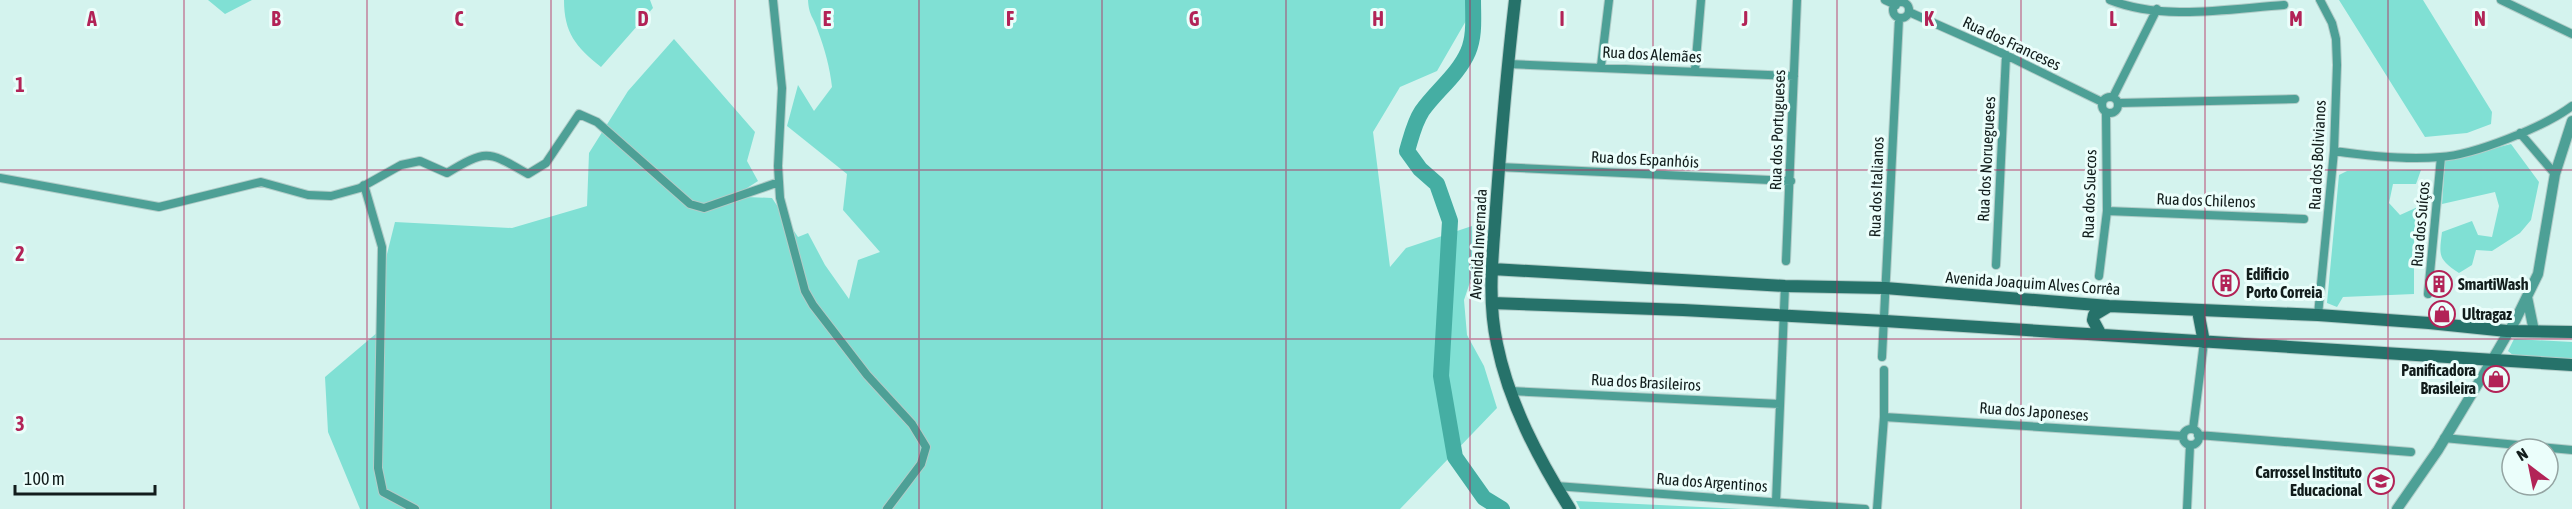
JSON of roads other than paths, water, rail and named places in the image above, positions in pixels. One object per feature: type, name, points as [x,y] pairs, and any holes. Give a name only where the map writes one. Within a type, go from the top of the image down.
[{"type":"main road","name":"Avenida Invernada","points":[[1515,0],[1499,167],[1491,303],[1496,343],[1510,391],[1531,441],[1570,509]]},
{"type":"main road","name":"Avenida Joaquim Alves Corrêa","points":[[1492,269],[1785,286],[1885,288],[2109,306],[2318,315],[2508,331],[2572,332]]},
{"type":"main road","points":[[1491,303],[1885,321],[2491,362],[2572,365]]},
{"type":"main road","points":[[2101,334],[2094,325],[2094,315],[2109,306]]},
{"type":"main road","points":[[2198,311],[2203,326],[2204,342]]},
{"type":"street","points":[[773,0],[782,88],[780,198],[801,278],[813,305],[867,375],[912,424],[926,447],[921,464],[887,509]]},
{"type":"street","points":[[1601,66],[1609,0]]},
{"type":"street","points":[[1695,70],[1701,0]]},
{"type":"street","name":"Rua dos Portugueses","points":[[1786,261],[1797,0]]},
{"type":"street","points":[[1885,0],[1900,2],[1907,5],[1909,12],[1906,16],[1899,18],[1894,12],[1900,2]]},
{"type":"street","points":[[2110,0],[2130,8],[2189,12],[2284,5]]},
{"type":"street","name":"Rua dos Bolivianos","points":[[2318,315],[2334,151],[2336,39],[2332,23],[2320,0]]},
{"type":"street","points":[[2501,0],[2572,34]]},
{"type":"street","points":[[2157,9],[2116,100],[2114,113],[2106,112],[2102,108],[2102,102],[2106,98],[2116,100],[2295,99]]},
{"type":"street","name":"Rua dos Franceses","points":[[1909,12],[2006,55],[2102,102]]},
{"type":"street","name":"Rua dos Italianos","points":[[1882,357],[1899,18]]},
{"type":"street","name":"Rua dos Noruegueses","points":[[1996,265],[2006,55]]},
{"type":"street","name":"Rua dos Alemães","points":[[1508,64],[1601,66],[1794,76]]},
{"type":"street","points":[[2334,151],[2376,157],[2441,157],[2520,133],[2558,117],[2572,106]]},
{"type":"street","name":"Rua dos Suecos","points":[[2098,276],[2107,211],[2106,112]]},
{"type":"street","points":[[0,178],[159,207],[261,182],[308,195],[331,196],[364,185],[401,165],[420,161],[447,173],[483,154],[495,156],[528,174],[546,163],[579,114],[597,122],[690,204],[704,208],[779,182]]},
{"type":"street","points":[[2397,509],[2491,362],[2538,274],[2555,174],[2572,121]]},
{"type":"street","points":[[2520,133],[2555,174]]},
{"type":"street","name":"Rua dos Suíços","points":[[2428,294],[2441,157]]},
{"type":"street","name":"Rua dos Espanhóis","points":[[1499,167],[1791,181]]},
{"type":"street","points":[[364,185],[382,247],[378,468],[383,492],[415,509]]},
{"type":"street","name":"Rua dos Chilenos","points":[[2107,211],[2304,219]]},
{"type":"street","points":[[1776,502],[1785,286]]},
{"type":"street","points":[[2527,297],[2534,331]]},
{"type":"street","points":[[2190,446],[2197,442],[2204,342]]},
{"type":"street","points":[[1877,509],[1884,417],[1884,370]]},
{"type":"street","name":"Rua dos Brasileiros","points":[[1510,391],[1780,404]]},
{"type":"street","name":"Rua dos Japoneses","points":[[1884,417],[2183,435]]},
{"type":"street","points":[[2190,446],[2183,441],[2183,435],[2188,430],[2411,452]]},
{"type":"street","points":[[2444,438],[2572,450]]},
{"type":"street","points":[[2187,509],[2190,446]]},
{"type":"street","name":"Rua dos Argentinos","points":[[1556,486],[1865,509]]},
{"type":"waterway","points":[[1473,0],[1473,33],[1468,52],[1453,76],[1422,111],[1407,151],[1420,169],[1437,184],[1450,221],[1441,376],[1455,457],[1484,498],[1502,509]]},
{"type":"place","name":"Edificio Porto Correia","points":[[2226,283]]},
{"type":"place","name":"SmartiWash","points":[[2439,284]]},
{"type":"place","name":"Ultragaz","points":[[2442,314]]},
{"type":"place","name":"Panificadora Brasileira","points":[[2496,379]]},
{"type":"place","name":"Carrossel Instituto Educacional","points":[[2381,481]]}]
